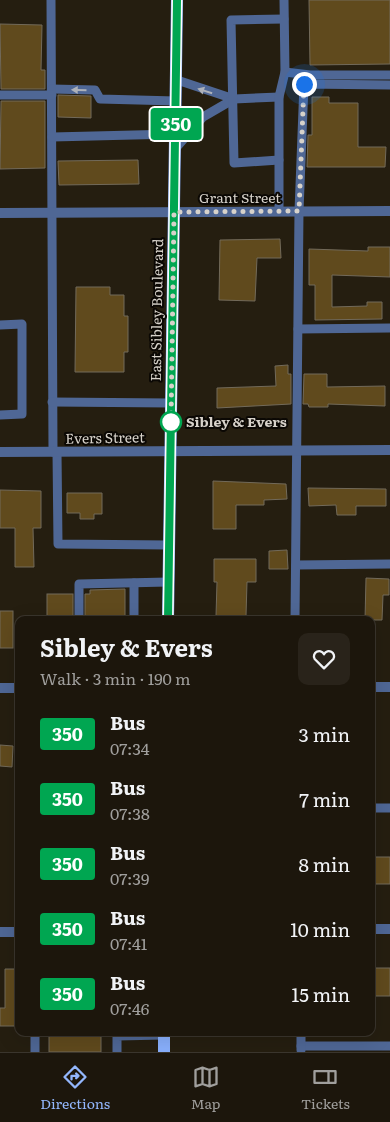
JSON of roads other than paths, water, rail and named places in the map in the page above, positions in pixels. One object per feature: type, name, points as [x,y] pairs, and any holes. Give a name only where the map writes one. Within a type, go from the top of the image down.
[{"type":"main road","name":"East Sibley Boulevard","points":[[168,616],[177,0]]},
{"type":"main road","points":[[164,1036],[164,1052]]},
{"type":"street","name":"Grant Street","points":[[0,213],[390,211]]},
{"type":"street","name":"Evers Street","points":[[0,452],[390,450]]},
{"type":"street","points":[[375,687],[390,687]]},
{"type":"street","points":[[0,688],[15,688]]},
{"type":"street","points":[[375,929],[390,929]]},
{"type":"street","points":[[0,932],[15,932]]},
{"type":"lane","points":[[51,0],[52,402],[58,544],[169,545]]},
{"type":"lane","points":[[280,211],[279,97],[285,72],[284,0]]},
{"type":"lane","points":[[279,160],[234,162],[231,20],[284,19]]},
{"type":"lane","points":[[285,72],[310,75],[390,75]]},
{"type":"lane","points":[[177,80],[234,99],[279,97]]},
{"type":"lane","points":[[295,616],[299,211],[304,84],[390,85]]},
{"type":"lane","points":[[0,95],[94,90],[100,99],[176,101]]},
{"type":"lane","points":[[175,149],[203,116],[234,99]]},
{"type":"lane","points":[[52,136],[175,134]]},
{"type":"lane","points":[[0,325],[22,324],[22,414],[0,415]]},
{"type":"lane","points":[[298,329],[390,328]]},
{"type":"lane","points":[[52,402],[171,403]]},
{"type":"lane","points":[[296,564],[390,564]]},
{"type":"lane","points":[[79,616],[79,584],[168,582]]},
{"type":"lane","points":[[134,583],[134,616]]},
{"type":"lane","points":[[375,808],[390,808]]},
{"type":"lane","points":[[35,1036],[35,1052]]},
{"type":"lane","points":[[117,1036],[117,1052]]},
{"type":"lane","points":[[301,1036],[301,1049],[390,1046]]},
{"type":"place","name":"Sibley & Evers","points":[[171,422]]}]
